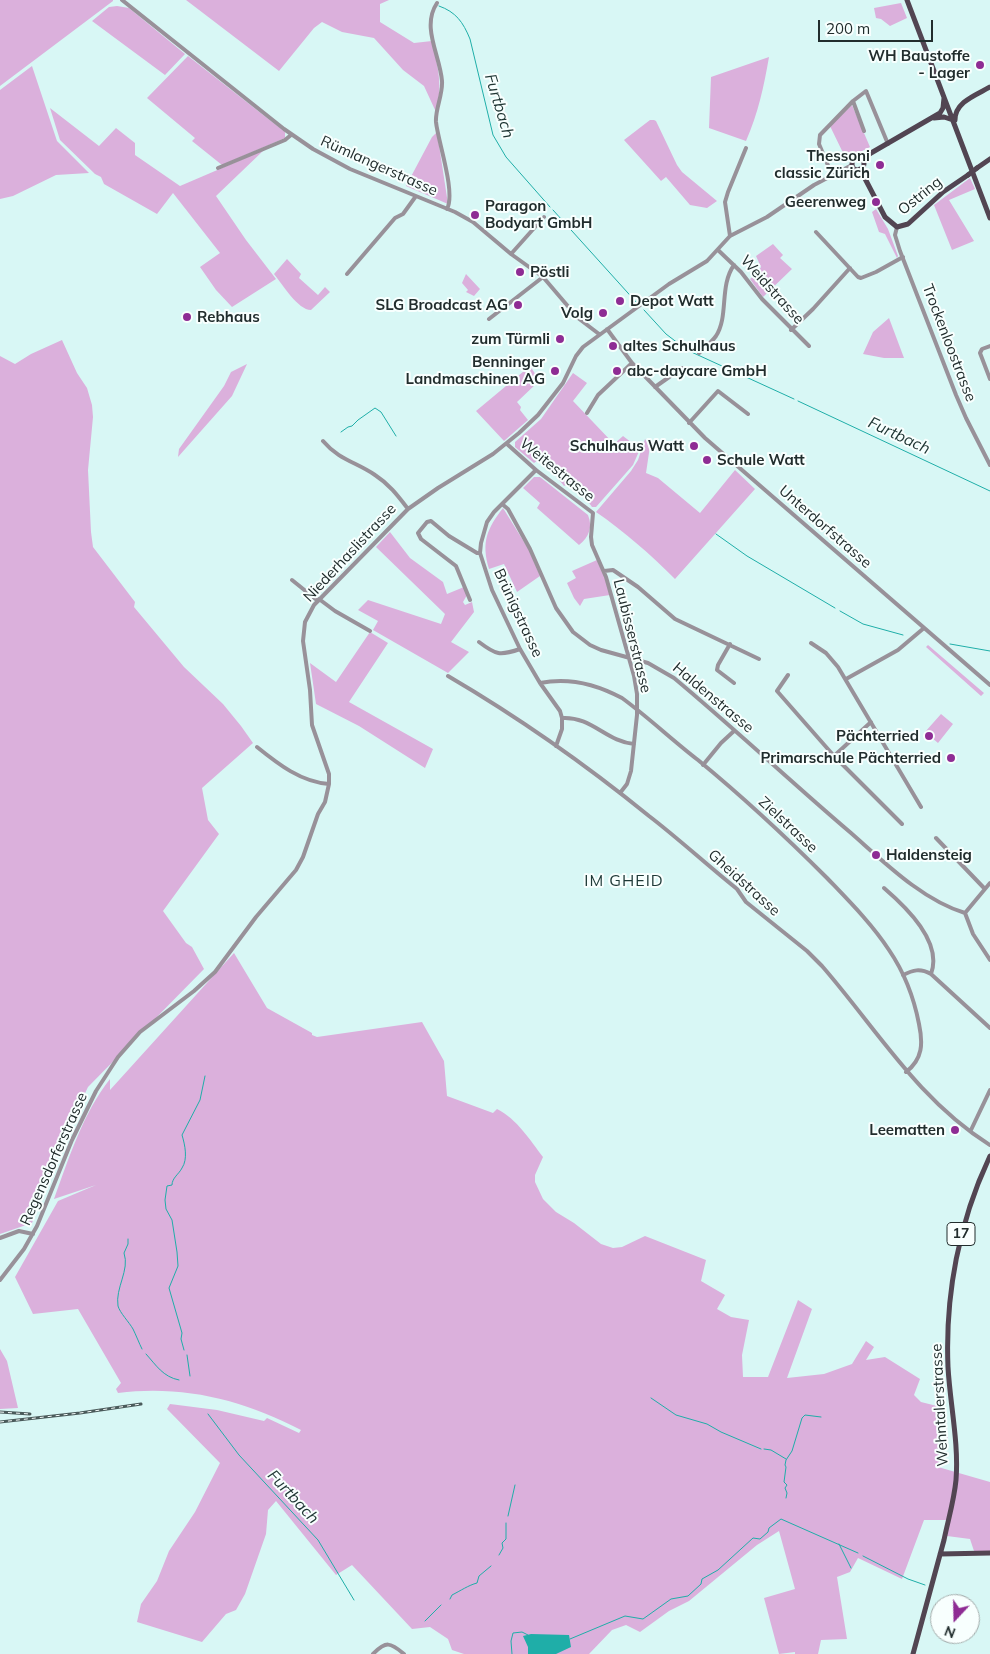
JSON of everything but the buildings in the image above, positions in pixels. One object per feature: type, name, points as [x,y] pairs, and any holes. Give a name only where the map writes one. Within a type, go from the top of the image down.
[{"type":"main road","points":[[907,0],[990,218]]},
{"type":"main road","points":[[954,123],[956,112],[962,103],[990,87]]},
{"type":"main road","points":[[862,160],[871,153],[934,118],[943,108],[944,95]]},
{"type":"main road","points":[[946,102],[962,103]]},
{"type":"main road","points":[[934,118],[944,117],[954,123]]},
{"type":"main road","points":[[855,158],[862,160],[864,165],[860,169],[854,169],[852,161],[855,158]]},
{"type":"main road","name":"Ostring","points":[[860,169],[885,217],[896,227],[908,224],[942,192],[990,159]]},
{"type":"main road","name":"Wehntalerstrasse","points":[[913,1654],[952,1507],[956,1470],[948,1364],[952,1288],[961,1233],[974,1193],[990,1156]]},
{"type":"main road","points":[[940,1554],[990,1553]]},
{"type":"street","name":"Rümlangerstrasse","points":[[122,0],[291,134],[332,160],[473,222],[543,278],[578,318],[599,334]]},
{"type":"street","points":[[437,3],[431,16],[431,27],[442,80],[436,120],[450,202],[447,209]]},
{"type":"street","points":[[832,175],[819,144],[819,138],[853,101],[866,91],[888,144]]},
{"type":"street","points":[[853,101],[864,130]]},
{"type":"street","points":[[218,168],[285,140],[291,134]]},
{"type":"street","points":[[746,148],[728,192],[726,202],[730,236],[767,217],[798,195],[852,165]]},
{"type":"street","points":[[347,274],[395,218],[403,214],[416,196]]},
{"type":"street","points":[[511,254],[544,216]]},
{"type":"street","name":"Trockenloostrasse","points":[[896,227],[896,238],[903,258],[963,412],[990,465]]},
{"type":"street","points":[[816,232],[858,277],[864,278],[903,258]]},
{"type":"street","name":"Niederhaslistrasse","points":[[172,1007],[215,972],[256,917],[296,870],[303,857],[318,814],[325,802],[329,774],[312,726],[310,690],[303,641],[307,616],[319,600],[408,509],[507,444],[538,415],[563,383],[583,346],[669,284],[707,261],[730,236]]},
{"type":"street","name":"Weidstrasse","points":[[718,250],[749,281],[761,298],[791,330],[809,346]]},
{"type":"street","points":[[698,353],[712,341],[719,328],[724,286],[734,265]]},
{"type":"street","points":[[791,330],[850,268]]},
{"type":"street","points":[[489,319],[543,278]]},
{"type":"street","name":"Unterdorfstrasse","points":[[607,329],[632,363],[689,423],[990,685]]},
{"type":"street","points":[[990,346],[982,349],[980,354],[990,379]]},
{"type":"street","points":[[588,413],[598,395],[632,363]]},
{"type":"street","points":[[655,387],[682,368]]},
{"type":"street","points":[[689,423],[718,391],[748,414]]},
{"type":"street","points":[[323,441],[335,454],[369,471],[384,481],[408,509]]},
{"type":"street","name":"Weitestrasse","points":[[507,444],[536,470],[593,513]]},
{"type":"street","name":"Brünigstrasse","points":[[536,470],[487,522],[483,532],[480,553],[492,590],[520,649],[540,683],[556,704],[562,718]]},
{"type":"street","name":"Haldenstrasse","points":[[502,504],[508,509],[530,549],[556,608],[567,625],[579,637],[590,645],[608,653],[648,663],[668,674],[916,888],[939,903],[965,913]]},
{"type":"street","name":"Laubisserstrasse","points":[[593,513],[590,537],[604,571],[636,687],[637,709],[629,778],[620,793]]},
{"type":"street","points":[[470,600],[456,566],[421,539],[418,533],[427,522],[431,521],[454,538],[480,553]]},
{"type":"street","points":[[604,571],[613,570],[638,587],[675,619],[759,659]]},
{"type":"street","points":[[292,580],[335,611],[370,630]]},
{"type":"street","points":[[846,679],[898,650],[924,628]]},
{"type":"street","points":[[479,642],[496,653],[504,654],[520,649]]},
{"type":"street","points":[[812,643],[826,653],[838,667],[922,807]]},
{"type":"street","points":[[730,644],[717,670],[734,683]]},
{"type":"street","points":[[788,675],[777,691],[834,756],[902,824]]},
{"type":"street","name":"Gheidstrasse","points":[[448,676],[524,724],[620,793],[737,889],[746,902],[807,951],[840,987],[906,1072],[941,1108],[990,1145]]},
{"type":"street","name":"Zielstrasse","points":[[540,683],[568,680],[584,682],[607,690],[622,698],[771,824],[834,885],[872,926],[890,951],[903,975],[917,1015],[922,1039],[917,1059],[906,1072]]},
{"type":"street","points":[[556,746],[562,729],[562,718],[574,718],[584,721],[617,741],[634,744]]},
{"type":"street","points":[[834,756],[871,722]]},
{"type":"street","points":[[703,765],[721,743],[734,731]]},
{"type":"street","points":[[257,747],[280,766],[293,773],[313,781],[329,784]]},
{"type":"street","points":[[936,838],[984,888]]},
{"type":"street","points":[[990,883],[965,913],[972,934],[990,960]]},
{"type":"street","points":[[884,888],[915,919],[927,936],[933,952],[931,974]]},
{"type":"street","points":[[903,975],[915,970],[931,974],[990,1028]]},
{"type":"street","name":"Regensdorferstrasse","points":[[0,1280],[33,1234],[72,1140],[106,1076],[131,1041],[172,1007]]},
{"type":"street","points":[[970,1130],[990,1090]]},
{"type":"street","points":[[0,1238],[20,1231],[33,1234]]},
{"type":"street","points":[[373,1654],[382,1645],[387,1644],[392,1645],[404,1654]]},
{"type":"shaded area","points":[[0,0],[113,0],[113,1],[0,86]]},
{"type":"shaded area","points":[[186,0],[389,0],[380,4],[380,22],[414,43],[432,41],[438,68],[439,85],[436,112],[424,86],[403,70],[374,38],[342,32],[322,22],[314,28],[279,71]]},
{"type":"shaded area","points":[[901,3],[907,18],[890,26],[881,19],[876,18],[874,8]]},
{"type":"shaded area","points":[[109,7],[129,8],[185,54],[165,75],[92,21]]},
{"type":"shaded area","points":[[188,56],[285,132],[285,138],[222,165],[192,141],[195,138],[147,98]]},
{"type":"shaded area","points":[[769,57],[760,100],[746,141],[709,128],[711,77]]},
{"type":"shaded area","points":[[32,66],[57,141],[89,173],[56,175],[13,196],[0,199],[0,90]]},
{"type":"shaded area","points":[[852,105],[870,147],[846,159],[830,126]]},
{"type":"shaded area","points":[[50,108],[99,146],[116,128],[135,143],[135,155],[180,186],[264,150],[216,196],[276,279],[232,307],[216,290],[200,267],[220,253],[173,193],[157,214],[104,184],[101,177],[95,174],[60,140]]},
{"type":"shaded area","points":[[650,120],[656,121],[682,172],[717,201],[707,208],[690,205],[666,177],[661,181],[624,140]]},
{"type":"shaded area","points":[[437,132],[448,204],[406,186],[432,137]]},
{"type":"shaded area","points":[[970,178],[975,189],[949,200],[974,241],[952,250],[934,205]]},
{"type":"shaded area","points":[[876,209],[888,229],[898,256],[897,258],[885,234],[879,232],[872,212]]},
{"type":"shaded area","points":[[773,244],[783,255],[780,258],[792,269],[763,297],[750,279],[761,267],[756,256]]},
{"type":"shaded area","points":[[287,259],[301,274],[299,278],[318,295],[325,287],[330,292],[311,310],[296,302],[274,274]]},
{"type":"shaded area","points":[[466,274],[480,289],[474,296],[466,292],[468,290],[462,283]]},
{"type":"shaded area","points":[[889,318],[904,358],[884,358],[863,354],[873,332]]},
{"type":"shaded area","points":[[62,340],[77,373],[87,388],[92,405],[93,417],[88,470],[93,547],[135,602],[134,607],[184,667],[223,704],[253,743],[202,788],[208,820],[219,834],[163,911],[186,943],[192,947],[204,969],[88,1087],[57,1152],[32,1223],[0,1234],[0,356],[15,364],[31,354]]},
{"type":"shaded area","points":[[247,364],[232,396],[178,457],[179,449],[224,386],[231,372]]},
{"type":"shaded area","points":[[530,366],[536,375],[534,379],[537,383],[517,402],[521,407],[520,410],[528,420],[504,441],[476,411]]},
{"type":"shaded area","points":[[573,373],[587,383],[573,401],[614,444],[623,436],[640,449],[633,465],[596,507],[592,507],[579,489],[576,480],[564,486],[552,471],[538,460],[534,463],[515,447],[515,442],[541,419]]},
{"type":"shaded area","points":[[645,439],[650,446],[646,473],[658,478],[700,513],[735,470],[755,489],[675,579],[617,527],[596,512],[631,471],[638,460]]},
{"type":"shaded area","points":[[534,477],[540,477],[588,515],[589,532],[579,545],[537,508],[540,503],[523,488]]},
{"type":"shaded area","points":[[503,508],[529,550],[540,576],[517,592],[504,564],[489,569],[487,559],[486,543],[489,529]]},
{"type":"shaded area","points":[[390,532],[410,558],[443,582],[447,594],[464,587],[467,595],[463,602],[465,605],[472,602],[474,612],[451,642],[469,652],[448,673],[373,630],[378,621],[358,610],[368,600],[441,624],[445,614],[376,547]]},
{"type":"shaded area","points":[[597,560],[610,595],[584,599],[580,606],[567,583],[576,578],[572,571]]},
{"type":"shaded area","points":[[370,632],[388,643],[349,702],[433,749],[425,768],[359,726],[316,704],[310,663],[336,682]]},
{"type":"shaded area","points":[[928,645],[984,693],[981,696],[926,647]]},
{"type":"shaded area","points":[[941,714],[953,724],[938,743],[925,732]]},
{"type":"shaded area","points":[[234,953],[267,1008],[317,1037],[422,1022],[444,1061],[447,1096],[493,1113],[497,1109],[517,1124],[543,1157],[535,1175],[535,1182],[543,1199],[556,1212],[601,1244],[613,1248],[622,1247],[645,1236],[706,1260],[701,1281],[725,1295],[717,1309],[731,1317],[749,1320],[742,1355],[743,1377],[768,1377],[798,1300],[812,1309],[787,1378],[824,1374],[852,1364],[866,1341],[874,1347],[866,1360],[885,1357],[920,1379],[914,1395],[921,1402],[945,1408],[948,1440],[938,1467],[990,1482],[990,1551],[974,1551],[970,1539],[947,1536],[950,1520],[924,1520],[902,1579],[858,1558],[850,1572],[837,1577],[847,1639],[821,1640],[818,1654],[795,1654],[795,1652],[779,1654],[764,1598],[795,1589],[779,1531],[757,1545],[689,1601],[669,1611],[640,1632],[626,1625],[612,1630],[589,1654],[464,1654],[452,1650],[448,1639],[430,1627],[412,1629],[352,1565],[336,1575],[276,1501],[268,1510],[266,1534],[245,1594],[236,1610],[226,1614],[202,1642],[137,1622],[141,1604],[157,1581],[169,1551],[195,1512],[220,1463],[167,1409],[170,1404],[217,1410],[264,1421],[267,1418],[299,1433],[301,1430],[257,1410],[212,1397],[166,1391],[118,1393],[116,1389],[121,1383],[78,1309],[33,1314],[15,1277],[58,1201],[96,1185],[54,1199],[84,1121],[100,1092],[110,1079],[110,1090]]},
{"type":"shaded area","points":[[0,1349],[7,1361],[18,1408],[0,1409]]},
{"type":"water","points":[[531,1634],[569,1635],[571,1647],[556,1654],[528,1654],[528,1647],[523,1636]]},
{"type":"waterway","name":"Furtbach","points":[[439,6],[450,11],[458,18],[470,39],[493,135],[506,157],[550,207]]},
{"type":"waterway","name":"Furtbach","points":[[553,210],[637,303]]},
{"type":"waterway","name":"Furtbach","points":[[644,310],[666,334],[687,350],[794,399]]},
{"type":"waterway","name":"Furtbach","points":[[798,401],[990,491]]},
{"type":"waterway","points":[[341,432],[375,408],[381,412],[396,436]]},
{"type":"waterway","points":[[716,534],[747,556],[835,608]]},
{"type":"waterway","points":[[840,611],[863,624],[903,635]]},
{"type":"waterway","points":[[950,644],[990,651]]},
{"type":"waterway","points":[[184,1350],[181,1339],[182,1333],[169,1288],[178,1266],[172,1220],[166,1209],[165,1200],[167,1186],[172,1185],[173,1180],[184,1164],[185,1152],[182,1135],[200,1100],[205,1076]]},
{"type":"waterway","points":[[128,1239],[124,1253],[125,1266],[118,1306],[133,1329],[142,1349]]},
{"type":"waterway","points":[[146,1354],[164,1373],[179,1380]]},
{"type":"waterway","name":"Furtbach","points":[[187,1355],[190,1376]]},
{"type":"waterway","points":[[651,1398],[676,1415],[707,1424],[761,1449]]},
{"type":"waterway","name":"Furtbach","points":[[208,1414],[239,1455],[318,1540],[354,1600]]},
{"type":"waterway","points":[[786,1498],[785,1488],[787,1485],[784,1482],[785,1465],[792,1451],[802,1418],[805,1415],[821,1417]]},
{"type":"waterway","points":[[764,1449],[771,1450],[786,1459]]},
{"type":"waterway","points":[[508,1516],[515,1485]]},
{"type":"waterway","points":[[570,1639],[625,1616],[643,1619],[671,1599],[688,1596],[701,1584],[702,1579],[718,1570],[753,1538],[760,1539],[768,1532],[769,1528],[781,1519],[858,1553]]},
{"type":"waterway","points":[[499,1555],[503,1548],[502,1543],[506,1539],[506,1523]]},
{"type":"waterway","points":[[839,1544],[851,1568]]},
{"type":"waterway","points":[[863,1556],[908,1579],[925,1585]]},
{"type":"waterway","points":[[450,1599],[452,1595],[477,1583],[479,1576],[491,1566]]},
{"type":"waterway","points":[[425,1621],[441,1605]]},
{"type":"waterway","points":[[512,1654],[511,1641],[513,1633],[522,1632],[528,1635]]},
{"type":"railway","points":[[0,1422],[141,1404]]},
{"type":"railway","points":[[0,1412],[30,1414]]},
{"type":"place","name":"WH Baustoffe - Lager","points":[[980,65]]},
{"type":"place","name":"Thessoni classic Zürich","points":[[880,165]]},
{"type":"place","name":"Geerenweg","points":[[876,202]]},
{"type":"place","name":"Paragon Bodyart GmbH","points":[[475,215]]},
{"type":"place","name":"Pöstli","points":[[520,272]]},
{"type":"place","name":"Depot Watt","points":[[620,301]]},
{"type":"place","name":"SLG Broadcast AG","points":[[518,305]]},
{"type":"place","name":"Volg","points":[[603,313]]},
{"type":"place","name":"Rebhaus","points":[[187,317]]},
{"type":"place","name":"zum Türmli","points":[[560,339]]},
{"type":"place","name":"altes Schulhaus","points":[[613,346]]},
{"type":"place","name":"Benninger Landmaschinen AG","points":[[555,371]]},
{"type":"place","name":"abc-daycare GmbH","points":[[617,371]]},
{"type":"place","name":"Schulhaus Watt","points":[[694,446]]},
{"type":"place","name":"Schule Watt","points":[[707,460]]},
{"type":"place","name":"Pächterried","points":[[929,736]]},
{"type":"place","name":"Primarschule Pächterried","points":[[951,758]]},
{"type":"place","name":"Haldensteig","points":[[876,855]]},
{"type":"place","name":"Leematten","points":[[955,1130]]},
{"type":"district","name":"IM GHEID","points":[[624,881]]}]
